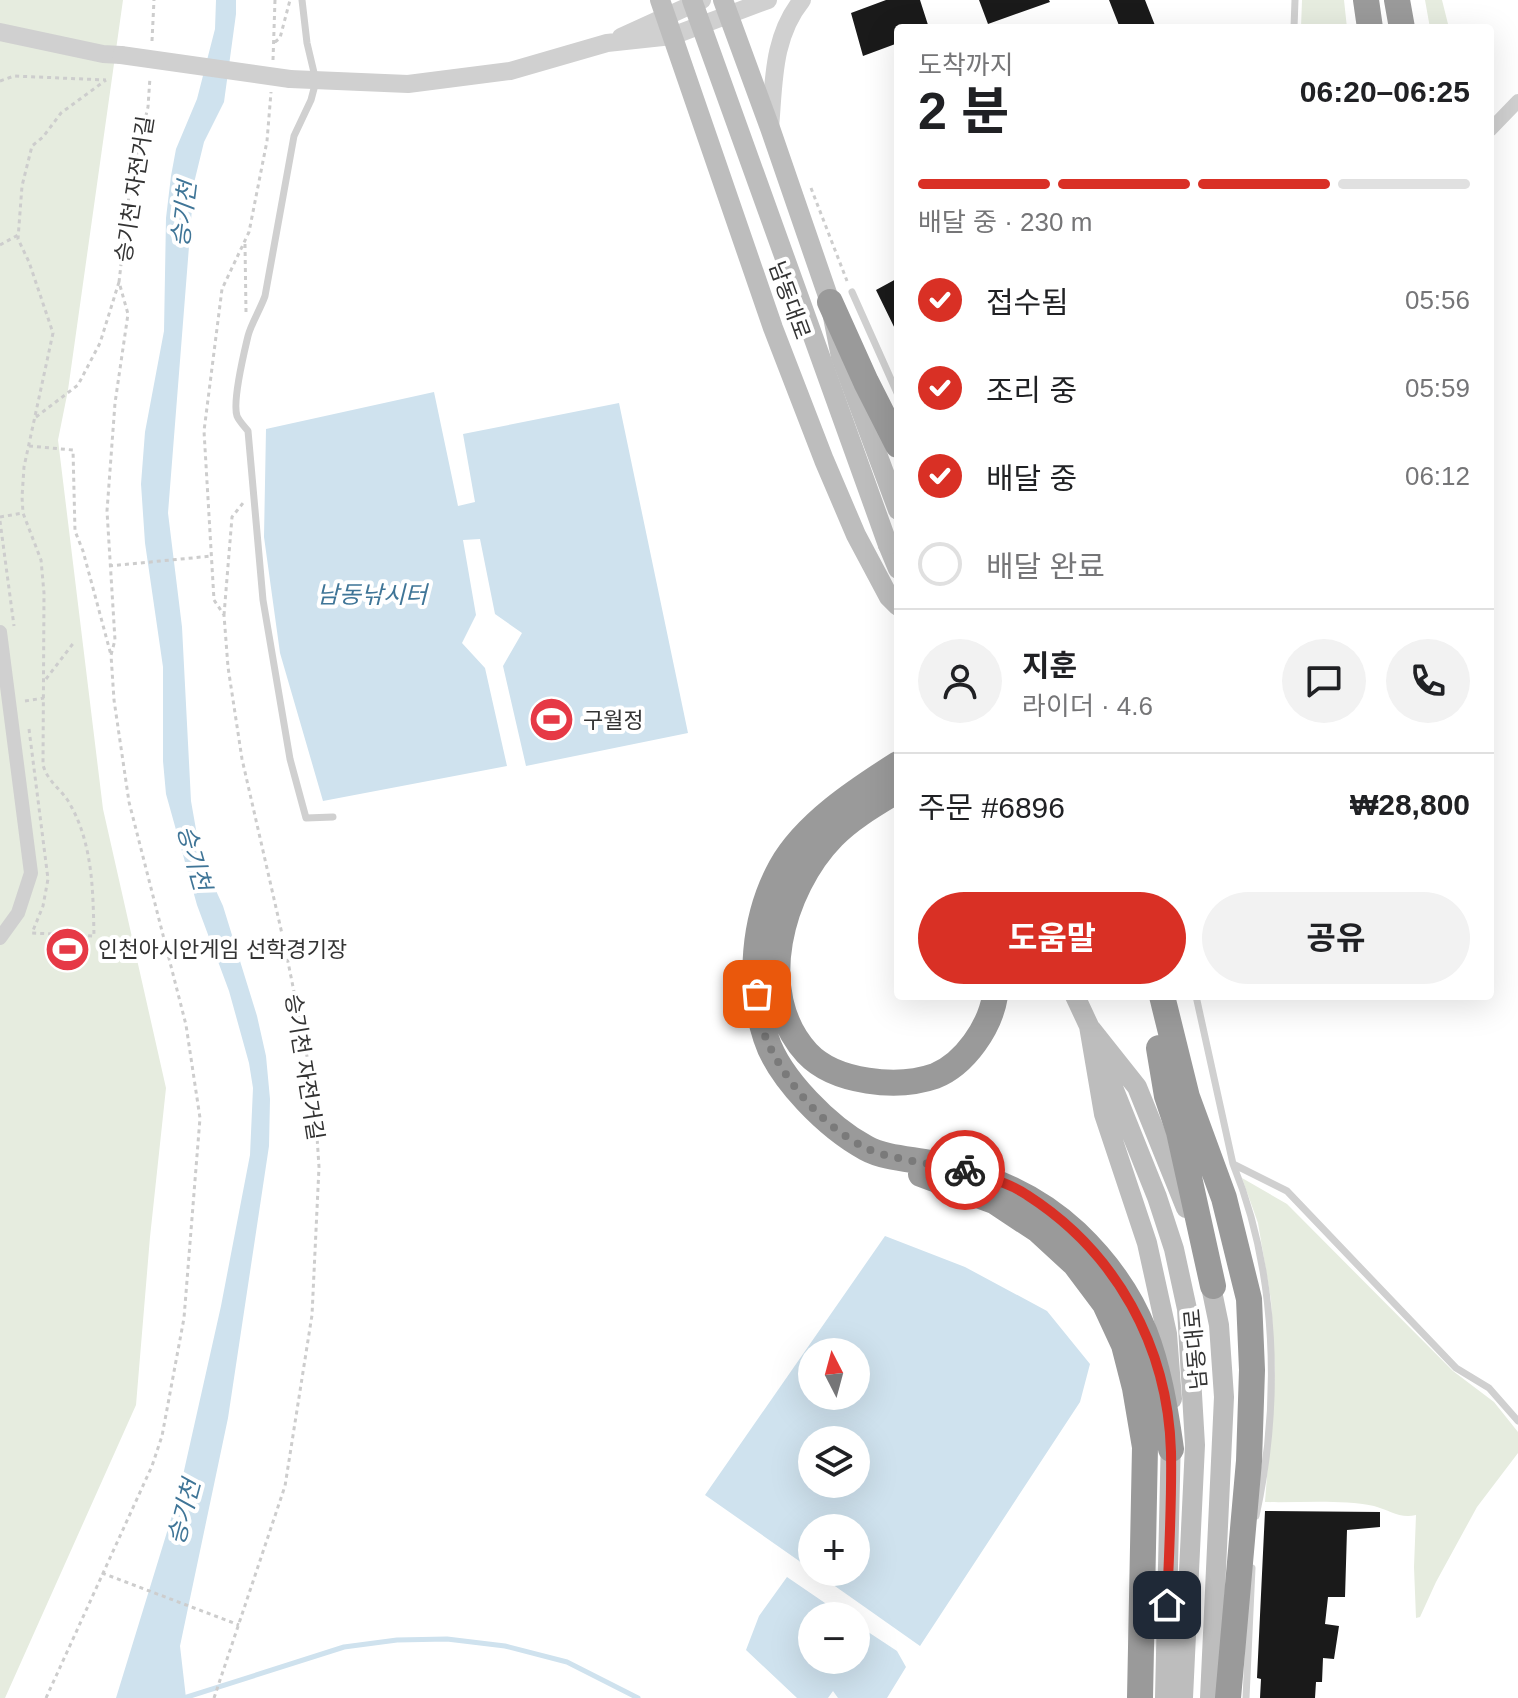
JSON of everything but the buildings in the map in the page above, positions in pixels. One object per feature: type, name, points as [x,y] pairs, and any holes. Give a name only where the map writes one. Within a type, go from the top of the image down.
[{"type":"highway","points":[[1366,0],[1369,24]]},
{"type":"highway","points":[[1397,0],[1401,24]]},
{"type":"highway","points":[[841,297],[866,382],[894,437]]},
{"type":"highway","points":[[894,767],[840,803],[813,828],[781,866],[764,910],[755,953],[757,994],[766,1040],[788,1078],[819,1114],[848,1137],[870,1150],[966,1170],[1025,1193],[1075,1231],[1113,1273],[1151,1346],[1161,1381],[1140,1698]]},
{"type":"highway","points":[[894,792],[865,809],[833,837],[811,863],[794,894],[782,928],[777,964],[782,1003],[791,1031],[809,1056],[848,1076],[870,1082],[936,1076],[963,1057],[984,1030],[994,1000]]},
{"type":"highway","points":[[1153,1000],[1167,1096],[1179,1132],[1213,1286]]},
{"type":"highway","points":[[1163,1000],[1187,1097],[1224,1198],[1249,1299],[1252,1370],[1249,1461],[1228,1698]]},
{"type":"main road","points":[[692,0],[894,559]]},
{"type":"main road","name":"남동대로","points":[[662,7],[773,328],[824,460],[856,535],[894,602]]},
{"type":"main road","name":"남동대로","points":[[725,7],[770,128],[841,297],[841,357],[894,499]]},
{"type":"main road","name":"남동대로","points":[[1077,1000],[1089,1026],[1137,1087],[1172,1171],[1213,1286],[1224,1397],[1210,1698]]},
{"type":"main road","points":[[1089,1026],[1157,1197],[1174,1249],[1187,1309],[1195,1445],[1183,1698]]},
{"type":"main road","name":"남동대로","points":[[1089,1026],[1104,1114],[1147,1243],[1167,1334],[1172,1392],[1158,1448],[1165,1698]]},
{"type":"street","points":[[607,43],[662,7],[702,0]]},
{"type":"street","points":[[0,32],[103,54],[290,79],[408,84],[510,71],[607,43],[672,36],[725,7],[768,0]]},
{"type":"street","points":[[770,128],[775,65],[781,35],[802,0]]},
{"type":"street","points":[[1494,126],[1518,101]]},
{"type":"street","points":[[0,938],[18,913],[31,873],[5,716],[7,630]]},
{"type":"lane","points":[[302,0],[316,81],[311,100],[294,136],[265,296],[249,333],[234,398],[237,418],[248,431],[263,600],[290,759],[306,818],[333,817]]},
{"type":"lane","points":[[1294,24],[1295,0]]},
{"type":"lane","points":[[841,297],[894,388]]},
{"type":"lane","points":[[1197,1000],[1233,1164],[1253,1223],[1269,1335],[1271,1372],[1266,1460],[1254,1524]]},
{"type":"lane","points":[[1233,1164],[1287,1191],[1456,1368],[1489,1388],[1518,1421]]},
{"type":"lane","points":[[1246,1698],[1253,1554]]},
{"type":"path","points":[[152,47],[154,0]]},
{"type":"path","points":[[273,70],[275,0]]},
{"type":"path","points":[[275,42],[280,38],[290,0]]},
{"type":"path","points":[[0,81],[14,76],[106,80],[61,113],[32,146],[22,186],[18,235],[53,333],[24,467],[23,513],[41,560],[44,593],[43,765],[50,782],[70,803],[78,821],[93,875],[94,936],[32,933],[43,906],[48,879],[27,716]]},
{"type":"path","name":"승기천 자전거길","points":[[46,1698],[152,1466],[162,1436],[184,1318],[200,1118],[186,1025],[129,802],[114,700],[111,655],[115,640],[107,511],[128,314],[119,282],[131,178],[148,107],[150,78]]},
{"type":"path","name":"승기천 자전거길","points":[[214,1698],[285,1486],[312,1315],[319,1167],[314,1091],[242,759],[228,667],[224,615],[214,600],[204,431],[222,289],[245,240],[267,141],[272,84]]},
{"type":"path","points":[[0,245],[18,235]]},
{"type":"path","points":[[245,240],[246,326],[249,333]]},
{"type":"path","points":[[35,418],[78,385],[100,343],[119,282]]},
{"type":"path","points":[[29,446],[73,450],[75,531],[111,655]]},
{"type":"path","points":[[224,615],[232,517],[253,492]]},
{"type":"path","points":[[7,630],[0,519],[23,513]]},
{"type":"path","points":[[109,566],[212,556]]},
{"type":"path","points":[[44,681],[75,641]]},
{"type":"path","points":[[25,701],[44,698]]},
{"type":"path","points":[[102,1573],[239,1625]]},
{"type":"shaded area","name":"인천아시안게임 선학경기장","points":[[0,0],[123,0],[68,390],[58,440],[103,809],[166,1088],[136,1405],[5,1698],[0,1698]]},
{"type":"shaded area","points":[[1302,0],[1344,0],[1347,24],[1301,24]]},
{"type":"shaded area","points":[[1425,0],[1442,0],[1448,24],[1429,24]]},
{"type":"shaded area","points":[[1242,1178],[1287,1204],[1453,1371],[1494,1402],[1518,1432],[1518,1453],[1477,1507],[1420,1617],[1416,1618],[1416,1515],[1400,1515],[1374,1506],[1347,1503],[1265,1502],[1275,1372],[1271,1300],[1258,1223]]},
{"type":"water","name":"승기천","points":[[216,0],[236,0],[236,14],[224,102],[204,142],[194,183],[168,513],[182,627],[191,801],[201,858],[223,906],[257,1016],[266,1056],[270,1099],[269,1146],[228,1418],[180,1646],[186,1698],[116,1698],[179,1493],[221,1306],[250,1155],[253,1088],[249,1063],[229,991],[197,905],[166,794],[163,667],[145,543],[141,484],[145,432],[164,331],[166,218],[171,176],[176,149],[197,99],[215,29]]},
{"type":"water","name":"남동낚시터","points":[[434,392],[458,506],[475,502],[463,434],[619,403],[688,733],[526,766],[503,666],[522,633],[495,614],[480,539],[463,540],[476,615],[462,643],[485,668],[507,766],[323,801],[280,653],[264,537],[266,429]]},
{"type":"water","points":[[885,1236],[965,1267],[1047,1311],[1090,1364],[1080,1402],[920,1646],[870,1611],[870,1602],[858,1602],[835,1586],[870,1586],[870,1514],[798,1514],[798,1560],[705,1495],[798,1361],[798,1410],[870,1410],[870,1338],[814,1338]]},
{"type":"water","points":[[787,1577],[824,1602],[798,1602],[798,1674],[870,1674],[870,1633],[897,1651],[906,1667],[887,1698],[838,1698],[833,1691],[828,1698],[797,1698],[746,1650],[759,1616]]},
{"type":"waterway","points":[[184,1698],[344,1647],[397,1640],[447,1639],[505,1646],[567,1662],[638,1698]]},
{"type":"way so far","points":[[757,994],[766,1040],[788,1078],[819,1114],[870,1150],[965,1170]]},
{"type":"place","name":"구월정","points":[[552,720]]},
{"type":"place","name":"인천아시안게임 선학경기장","points":[[67,949]]},
{"type":"route","points":[[965,1170],[1025,1193],[1075,1231],[1113,1273],[1138,1317],[1151,1346],[1161,1381],[1171,1449],[1167,1605]]}]
